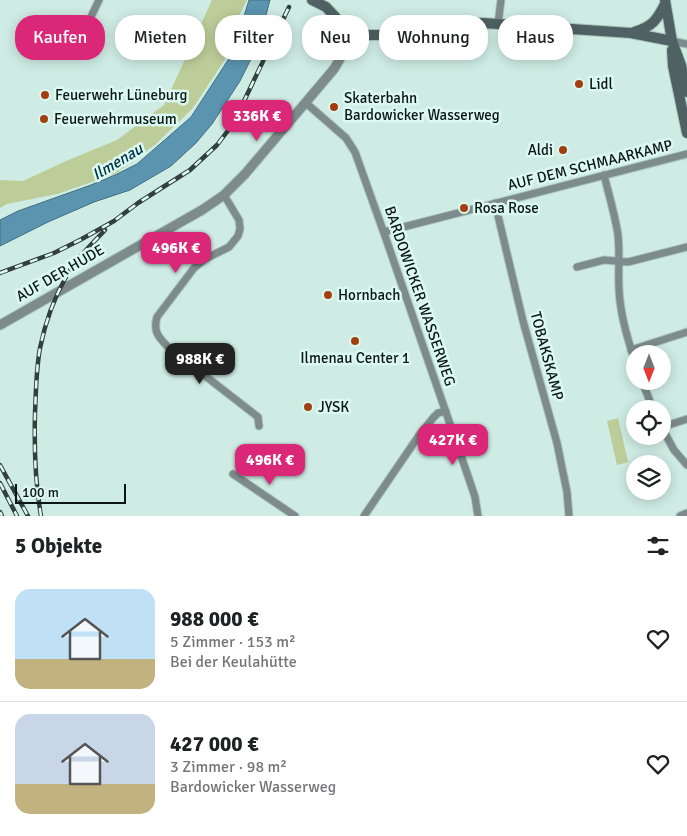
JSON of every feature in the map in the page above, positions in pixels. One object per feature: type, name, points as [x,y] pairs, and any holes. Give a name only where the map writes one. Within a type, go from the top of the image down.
[{"type":"main road","points":[[312,0],[327,4],[335,15]]},
{"type":"main road","points":[[631,34],[644,30],[654,23],[665,2]]},
{"type":"main road","points":[[665,2],[672,41],[673,66],[687,133]]},
{"type":"main road","points":[[369,35],[385,35],[460,23],[498,24]]},
{"type":"main road","points":[[573,30],[631,34],[672,41]]},
{"type":"main road","points":[[672,41],[681,65],[687,92]]},
{"type":"street","points":[[92,15],[99,0]]},
{"type":"street","points":[[499,15],[500,0]]},
{"type":"street","points":[[672,41],[687,44]]},
{"type":"street","name":"AUF DER HUDE","points":[[0,324],[202,210],[224,195],[245,174],[306,103],[339,60]]},
{"type":"street","name":"BARDOWICKER WASSERWEG","points":[[306,103],[346,138],[352,146],[361,167],[472,486],[478,516]]},
{"type":"street","name":"AUF DEM SCHMAARKAMP","points":[[384,232],[687,154]]},
{"type":"street","points":[[604,175],[616,222],[619,248],[620,300],[630,345]]},
{"type":"street","points":[[224,195],[239,220],[240,230],[238,236],[229,246],[205,259],[194,268],[157,317],[155,324],[158,337],[163,342],[258,417],[259,426]]},
{"type":"street","name":"TOBAKSKAMP","points":[[495,203],[523,321],[557,443],[567,492],[569,516]]},
{"type":"street","points":[[577,267],[604,260],[628,262],[687,247]]},
{"type":"street","points":[[647,345],[687,332]]},
{"type":"street","points":[[364,516],[424,429],[438,413],[446,412]]},
{"type":"street","points":[[671,425],[687,419]]},
{"type":"street","points":[[671,444],[687,465]]},
{"type":"street","points":[[234,474],[295,516]]},
{"type":"street","points":[[680,516],[687,513]]},
{"type":"green space","points":[[212,0],[247,0],[240,15],[215,15],[215,60],[225,60],[193,108],[156,144],[115,174],[57,194],[7,204],[0,208],[0,180],[23,181],[117,140],[164,105],[185,60],[205,60],[205,15]]},
{"type":"green space","points":[[618,418],[626,455],[626,463],[617,465],[607,421]]},
{"type":"water","points":[[249,0],[270,0],[266,15],[244,15]]},
{"type":"water","points":[[228,60],[250,60],[240,81],[212,124],[196,143],[171,166],[130,190],[94,202],[0,246],[0,220],[18,211],[91,185],[137,164],[191,117]]},
{"type":"railway","points":[[0,273],[54,253],[80,240],[114,221],[138,203],[190,170],[217,145],[233,124],[289,7]]},
{"type":"railway","points":[[41,516],[36,478],[35,413],[36,381],[44,330],[50,311],[70,270],[105,230]]},
{"type":"railway","points":[[0,465],[28,516]]},
{"type":"railway","points":[[0,483],[17,516]]},
{"type":"railway","points":[[0,512],[2,516]]},
{"type":"place","name":"Lidl","points":[[579,84]]},
{"type":"place","name":"Feuerwehr Lüneburg","points":[[45,95]]},
{"type":"place","name":"Skaterbahn Bardowicker Wasserweg","points":[[334,107]]},
{"type":"place","name":"Feuerwehrmuseum","points":[[44,119]]},
{"type":"place","name":"Aldi","points":[[563,150]]},
{"type":"place","name":"Rosa Rose","points":[[464,208]]},
{"type":"place","name":"Hornbach","points":[[328,295]]},
{"type":"place","name":"Ilmenau Center 1","points":[[355,341]]},
{"type":"place","name":"JYSK","points":[[308,407]]},
{"type":"water label","name":"Ilmenau","points":[[117,161]]}]
